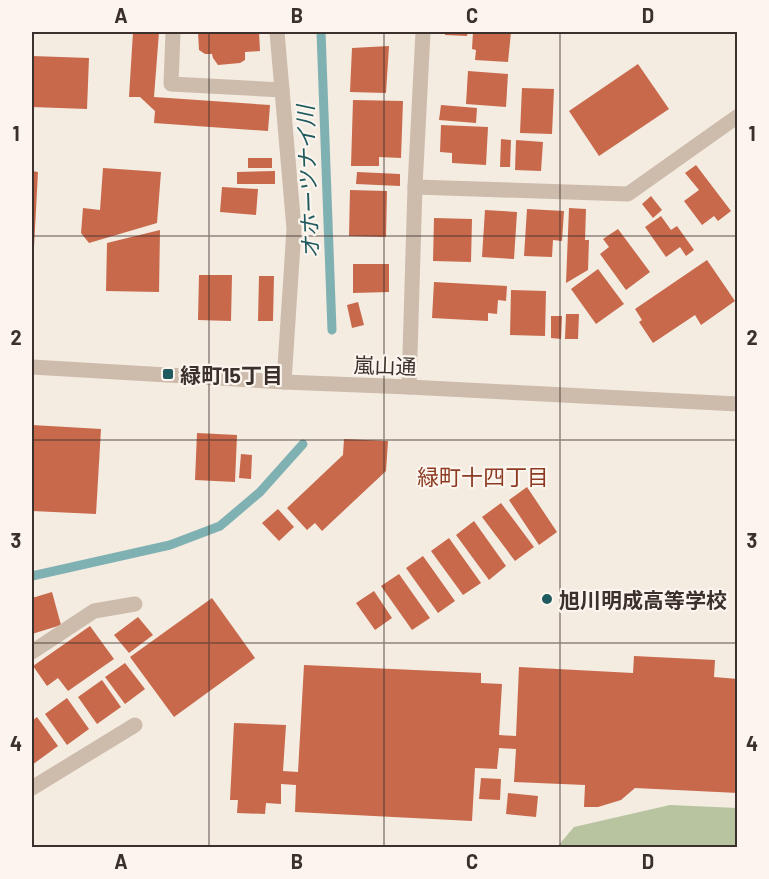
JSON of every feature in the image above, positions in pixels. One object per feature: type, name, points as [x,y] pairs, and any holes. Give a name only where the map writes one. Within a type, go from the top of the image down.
[{"type":"street","points":[[173,32],[171,84],[282,90]]},
{"type":"street","points":[[277,32],[294,229],[284,382]]},
{"type":"street","points":[[409,387],[415,187],[423,32]]},
{"type":"street","points":[[415,187],[628,194],[738,116]]},
{"type":"street","name":"嵐山通","points":[[32,367],[738,404]]},
{"type":"street","points":[[32,652],[94,611],[135,604]]},
{"type":"street","points":[[32,788],[135,725]]},
{"type":"green space","points":[[670,805],[737,808],[737,847],[557,847],[574,827]]},
{"type":"building","points":[[133,32],[159,32],[154,97],[270,105],[268,131],[154,123],[155,111],[140,97],[129,97]]},
{"type":"building","points":[[198,32],[259,32],[260,51],[245,52],[245,60],[240,63],[218,65],[212,54],[205,54],[199,50]]},
{"type":"building","points":[[445,32],[468,32],[467,36],[445,35]]},
{"type":"building","points":[[473,32],[511,32],[508,62],[475,60],[476,50],[472,49]]},
{"type":"building","points":[[389,46],[386,93],[350,92],[352,48]]},
{"type":"building","points":[[32,56],[89,58],[87,109],[32,107]]},
{"type":"building","points":[[638,64],[669,109],[599,156],[569,111]]},
{"type":"building","points":[[468,71],[508,74],[506,107],[466,104]]},
{"type":"building","points":[[522,88],[554,89],[552,134],[520,133]]},
{"type":"building","points":[[353,100],[403,101],[401,158],[379,157],[379,166],[351,166]]},
{"type":"building","points":[[441,105],[477,108],[476,123],[439,120]]},
{"type":"building","points":[[441,125],[488,127],[486,165],[452,163],[452,153],[440,152]]},
{"type":"building","points":[[501,139],[511,140],[510,167],[500,167]]},
{"type":"building","points":[[516,140],[543,142],[541,171],[515,170]]},
{"type":"building","points":[[248,158],[272,158],[272,168],[248,168]]},
{"type":"building","points":[[696,165],[731,211],[718,221],[714,216],[702,225],[684,201],[699,190],[685,173]]},
{"type":"building","points":[[103,168],[161,172],[157,223],[89,243],[81,233],[83,208],[100,210]]},
{"type":"building","points":[[32,171],[38,172],[33,266],[32,266]]},
{"type":"building","points":[[275,171],[275,184],[237,184],[237,172]]},
{"type":"building","points":[[357,172],[400,174],[400,186],[356,184]]},
{"type":"building","points":[[222,187],[258,189],[256,215],[220,212]]},
{"type":"building","points":[[350,190],[387,191],[386,237],[349,236]]},
{"type":"building","points":[[651,196],[662,210],[653,218],[642,204]]},
{"type":"building","points":[[569,208],[586,209],[585,240],[589,240],[588,270],[566,283]]},
{"type":"building","points":[[527,209],[564,211],[562,241],[553,240],[552,257],[524,256]]},
{"type":"building","points":[[485,210],[517,212],[514,259],[482,257]]},
{"type":"building","points":[[661,216],[671,230],[677,226],[694,250],[686,256],[680,247],[666,257],[645,227]]},
{"type":"building","points":[[434,218],[472,219],[471,262],[433,261]]},
{"type":"building","points":[[618,229],[650,272],[626,290],[600,254],[609,247],[603,239]]},
{"type":"building","points":[[160,230],[159,292],[106,291],[107,243]]},
{"type":"building","points":[[707,260],[735,301],[701,325],[695,315],[653,343],[639,322],[642,320],[635,309]]},
{"type":"building","points":[[353,264],[389,264],[389,292],[353,293]]},
{"type":"building","points":[[598,269],[624,304],[596,324],[571,289]]},
{"type":"building","points":[[199,275],[232,275],[231,321],[198,320]]},
{"type":"building","points":[[259,276],[274,276],[273,321],[258,321]]},
{"type":"building","points":[[434,282],[507,286],[506,301],[498,300],[497,314],[488,313],[488,321],[432,318]]},
{"type":"building","points":[[511,290],[546,291],[545,336],[510,335]]},
{"type":"building","points":[[358,302],[364,325],[352,328],[347,305]]},
{"type":"building","points":[[566,314],[579,314],[578,339],[565,339]]},
{"type":"building","points":[[551,316],[562,316],[561,339],[551,338]]},
{"type":"building","points":[[32,425],[101,429],[96,514],[32,511]]},
{"type":"building","points":[[197,433],[237,435],[235,482],[195,480]]},
{"type":"building","points":[[344,439],[388,441],[386,471],[322,531],[315,523],[307,530],[287,508],[343,455]]},
{"type":"building","points":[[241,454],[252,455],[251,479],[239,478]]},
{"type":"building","points":[[527,487],[557,532],[539,545],[509,500]]},
{"type":"building","points":[[501,503],[534,547],[515,561],[482,517]]},
{"type":"building","points":[[278,509],[294,527],[279,541],[262,523]]},
{"type":"building","points":[[474,521],[506,566],[489,580],[456,535]]},
{"type":"building","points":[[449,538],[481,583],[463,595],[431,551]]},
{"type":"building","points":[[423,556],[455,601],[438,613],[406,568]]},
{"type":"building","points":[[399,574],[430,618],[412,630],[381,586]]},
{"type":"building","points":[[374,591],[392,618],[375,630],[356,603]]},
{"type":"building","points":[[52,592],[61,625],[32,634],[32,598]]},
{"type":"building","points":[[212,598],[255,658],[174,717],[130,657]]},
{"type":"building","points":[[138,617],[153,635],[129,653],[114,635]]},
{"type":"building","points":[[90,626],[114,659],[68,691],[58,678],[47,686],[33,666]]},
{"type":"building","points":[[634,656],[715,660],[714,677],[738,679],[738,793],[635,788],[621,800],[598,807],[584,807],[585,785],[514,782],[516,749],[499,748],[497,769],[475,768],[472,821],[295,812],[296,785],[281,784],[281,804],[266,803],[265,814],[237,813],[238,800],[230,800],[234,723],[286,725],[283,771],[298,772],[304,665],[481,673],[481,683],[502,684],[499,735],[516,736],[519,667],[633,673]]},
{"type":"building","points":[[125,663],[145,689],[125,704],[105,677]]},
{"type":"building","points":[[102,680],[121,707],[97,724],[78,697]]},
{"type":"building","points":[[67,698],[89,729],[67,745],[45,714]]},
{"type":"building","points":[[37,717],[58,746],[32,765],[32,721]]},
{"type":"building","points":[[481,778],[501,779],[500,800],[479,799]]},
{"type":"building","points":[[508,793],[538,796],[536,817],[506,814]]},
{"type":"waterway","name":"オホーツナイ川","points":[[321,32],[332,330]]},
{"type":"waterway","name":"オホーツナイ川","points":[[32,576],[170,545],[220,526],[260,492],[303,444]]},
{"type":"place","name":"緑町15丁目","points":[[168,374]]},
{"type":"place","name":"旭川明成高等学校","points":[[547,599]]},
{"type":"district","name":"緑町十四丁目","points":[[483,476]]}]
